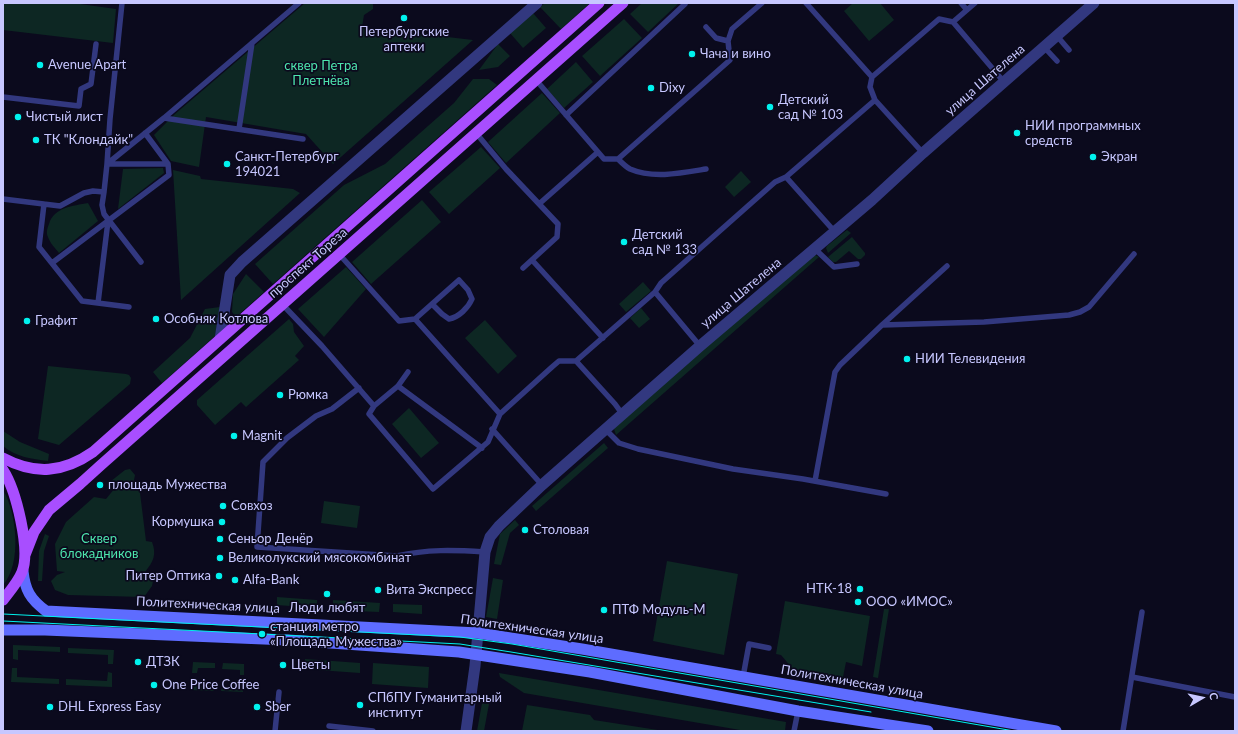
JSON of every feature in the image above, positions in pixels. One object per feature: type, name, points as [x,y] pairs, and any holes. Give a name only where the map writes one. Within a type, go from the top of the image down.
[{"type":"main road","name":"проспект Тореза","points":[[3,458],[30,469],[48,469],[68,466],[83,459],[93,452],[599,3]]},
{"type":"main road","name":"проспект Тореза","points":[[25,555],[34,532],[49,510],[623,3]]},
{"type":"main road","points":[[3,470],[13,490],[21,523],[25,555],[23,571],[16,584],[3,600]]},
{"type":"main road","name":"Политехническая улица","points":[[23,571],[24,584],[31,597],[46,611],[478,638],[582,649],[1056,731]]},
{"type":"main road","points":[[3,630],[45,630],[288,640],[459,652],[590,672],[798,711],[928,731]]},
{"type":"street","points":[[220,339],[230,275],[242,262],[537,3]]},
{"type":"street","name":"улица Шателена","points":[[466,731],[478,638],[485,552],[490,537],[499,526],[542,485],[700,346],[835,232],[1094,3]]},
{"type":"lane","points":[[122,3],[102,205],[104,214],[108,221],[141,262]]},
{"type":"lane","points":[[107,164],[164,118],[299,3]]},
{"type":"lane","points":[[618,159],[730,60],[728,41],[732,29],[762,3]]},
{"type":"lane","points":[[806,3],[872,77]]},
{"type":"lane","points":[[961,3],[967,10]]},
{"type":"lane","points":[[953,22],[975,3]]},
{"type":"lane","points":[[566,115],[685,4]]},
{"type":"lane","points":[[923,153],[875,100],[870,87],[872,77],[939,19],[953,22],[1004,82]]},
{"type":"lane","points":[[706,27],[716,38],[728,41]]},
{"type":"lane","points":[[1057,36],[1069,50]]},
{"type":"lane","points":[[239,129],[252,43]]},
{"type":"lane","points":[[3,97],[79,106],[81,89],[91,84],[96,44]]},
{"type":"lane","points":[[1044,47],[1057,60]]},
{"type":"lane","points":[[536,80],[604,159],[618,159],[629,168],[650,174],[669,174],[706,169]]},
{"type":"lane","points":[[408,372],[398,386],[374,406],[368,414],[433,488],[488,442],[492,429],[500,414],[559,361],[576,360],[603,338],[655,292],[661,283],[775,182],[786,177],[875,100]]},
{"type":"lane","points":[[164,118],[303,139]]},
{"type":"lane","points":[[52,263],[169,175],[168,164],[145,133]]},
{"type":"lane","points":[[476,133],[506,169],[558,224],[557,237],[523,268]]},
{"type":"lane","points":[[539,204],[598,152]]},
{"type":"lane","points":[[107,164],[168,164]]},
{"type":"lane","points":[[786,177],[835,232]]},
{"type":"lane","points":[[3,199],[60,206],[84,193],[93,191],[104,192]]},
{"type":"lane","points":[[44,204],[39,247],[82,301],[129,307]]},
{"type":"lane","points":[[98,303],[108,221]]},
{"type":"lane","points":[[815,249],[834,267],[857,264]]},
{"type":"lane","points":[[339,254],[399,321],[415,319],[459,280],[468,290],[472,299],[469,306],[455,317],[449,319],[432,304]]},
{"type":"lane","points":[[882,325],[984,322],[1069,315],[1080,312],[1089,307],[1134,254]]},
{"type":"lane","points":[[532,260],[603,338]]},
{"type":"lane","points":[[815,482],[836,372],[840,365],[947,266]]},
{"type":"lane","points":[[655,292],[700,346]]},
{"type":"lane","points":[[282,304],[322,346],[374,406]]},
{"type":"lane","points":[[415,319],[500,414]]},
{"type":"lane","points":[[576,360],[623,415]]},
{"type":"lane","points":[[398,386],[482,448]]},
{"type":"lane","points":[[359,388],[332,409],[316,416],[287,438],[263,462],[257,547],[397,556],[409,553],[452,549],[485,552]]},
{"type":"lane","points":[[492,429],[542,485]]},
{"type":"lane","points":[[606,430],[618,443],[638,449],[733,469],[886,494]]},
{"type":"lane","points":[[1123,731],[1142,612]]},
{"type":"lane","points":[[743,677],[749,644],[769,648]]},
{"type":"lane","points":[[1132,677],[1235,697]]},
{"type":"lane","points":[[275,731],[279,692]]},
{"type":"lane","points":[[794,731],[798,711]]},
{"type":"lane","points":[[329,726],[373,731]]},
{"type":"green space","points":[[3,3],[73,3],[116,9],[113,43],[3,30]]},
{"type":"green space","name":"сквер Петра Плетнёва","points":[[305,3],[373,3],[373,9],[364,15],[362,27],[473,40],[333,164],[306,134],[206,117],[199,167],[171,161],[154,135],[175,114]]},
{"type":"green space","points":[[545,3],[590,3],[561,29],[540,7]]},
{"type":"green space","points":[[642,3],[679,3],[648,32],[630,14]]},
{"type":"green space","points":[[853,3],[880,3],[894,20],[869,41],[844,11]]},
{"type":"green space","points":[[533,13],[546,28],[523,48],[510,33]]},
{"type":"green space","points":[[624,19],[642,38],[600,76],[582,56]]},
{"type":"green space","points":[[498,44],[510,56],[498,67],[479,70]]},
{"type":"green space","points":[[576,62],[593,82],[564,108],[547,89]]},
{"type":"green space","points":[[473,79],[489,79],[497,85],[273,284],[255,264],[344,185],[385,164],[454,103]]},
{"type":"green space","points":[[542,93],[560,113],[506,163],[488,142]]},
{"type":"green space","points":[[481,147],[500,168],[449,214],[429,192]]},
{"type":"green space","points":[[163,168],[164,173],[118,209],[123,169]]},
{"type":"green space","points":[[173,170],[200,176],[201,179],[293,189],[300,193],[181,300]]},
{"type":"green space","points":[[741,171],[751,182],[734,197],[725,187]]},
{"type":"green space","points":[[422,200],[441,222],[371,284],[352,262]]},
{"type":"green space","points":[[88,203],[98,221],[59,253],[50,241],[47,234],[51,218],[65,208]]},
{"type":"green space","points":[[847,230],[851,233],[828,253],[826,248],[827,246]]},
{"type":"green space","points":[[852,237],[865,255],[861,259],[858,259],[849,251],[836,262],[833,262],[828,257]]},
{"type":"green space","points":[[815,255],[819,257],[616,435],[614,429],[616,425],[811,256]]},
{"type":"green space","points":[[346,267],[366,289],[324,337],[298,309]]},
{"type":"green space","points":[[246,274],[264,292],[236,317],[232,312],[233,294]]},
{"type":"green space","points":[[643,282],[651,291],[626,312],[619,304]]},
{"type":"green space","points":[[220,307],[215,336],[162,383],[153,372],[190,338],[205,309]]},
{"type":"green space","points":[[641,308],[650,319],[639,328],[630,318]]},
{"type":"green space","points":[[289,319],[293,324],[294,332],[304,346],[295,356],[299,360],[246,407],[241,402],[215,425],[197,405],[197,400]]},
{"type":"green space","points":[[485,320],[517,356],[498,374],[465,338]]},
{"type":"green space","points":[[48,366],[126,374],[131,378],[130,384],[59,445],[38,439]]},
{"type":"green space","points":[[409,408],[439,443],[421,458],[392,424]]},
{"type":"green space","points":[[3,431],[20,442],[49,454],[48,461],[24,457],[8,450],[3,446]]},
{"type":"green space","points":[[604,443],[608,448],[536,511],[532,506]]},
{"type":"green space","name":"Сквер блокадников","points":[[130,469],[135,475],[134,480],[140,493],[146,541],[152,542],[154,555],[152,562],[145,572],[130,572],[128,575],[154,576],[152,586],[144,597],[68,595],[55,590],[51,581],[57,575],[65,572],[57,571],[55,544],[66,522],[94,497],[106,499],[115,488],[111,481],[125,470]]},
{"type":"green space","points":[[3,490],[12,512],[15,552],[13,565],[9,576],[3,585]]},
{"type":"green space","points":[[324,501],[360,506],[357,528],[321,523]]},
{"type":"green space","points":[[515,520],[519,525],[510,533],[501,565],[494,564],[500,534]]},
{"type":"green space","points":[[45,534],[49,536],[44,551],[42,581],[38,581],[39,551]]},
{"type":"green space","points":[[667,561],[738,574],[724,655],[653,641]]},
{"type":"green space","points":[[493,578],[503,580],[497,619],[486,617]]},
{"type":"green space","points":[[277,597],[317,600],[317,608],[277,605]]},
{"type":"green space","points":[[333,600],[380,603],[379,612],[333,610]]},
{"type":"green space","points":[[785,601],[870,616],[862,666],[846,662],[842,682],[791,674],[792,668],[781,655],[776,654]]},
{"type":"green space","points":[[393,604],[422,605],[422,614],[393,612]]},
{"type":"green space","points":[[884,609],[889,609],[878,678],[873,677]]},
{"type":"green space","points":[[13,645],[60,647],[60,652],[18,650],[18,660],[13,659]]},
{"type":"green space","points":[[68,648],[114,650],[113,664],[108,664],[108,655],[68,653]]},
{"type":"green space","points":[[305,659],[360,663],[360,673],[304,669]]},
{"type":"green space","points":[[193,662],[215,663],[215,668],[198,668],[197,673],[192,673]]},
{"type":"green space","points":[[223,663],[244,664],[244,675],[240,675],[240,670],[222,669]]},
{"type":"green space","points":[[373,663],[429,667],[428,688],[372,684]]},
{"type":"green space","points":[[12,668],[17,668],[17,677],[59,679],[59,684],[11,682]]},
{"type":"green space","points":[[108,672],[112,673],[112,687],[66,685],[66,679],[107,681]]},
{"type":"green space","points":[[499,673],[786,722],[785,731],[746,731],[524,693],[500,677]]},
{"type":"green space","points":[[192,680],[197,680],[197,686],[214,686],[214,691],[191,690]]},
{"type":"green space","points":[[239,682],[243,682],[243,692],[221,691],[222,687],[239,688]]},
{"type":"green space","points":[[482,703],[489,704],[484,731],[477,731]]},
{"type":"green space","points":[[527,705],[590,715],[594,720],[664,731],[522,731]]},
{"type":"tram line","points":[[3,614],[460,637],[512,644],[1014,731]]},
{"type":"tram line","points":[[3,621],[460,644],[871,712]]},
{"type":"place","name":"Петербургские аптеки","points":[[404,18]]},
{"type":"place","name":"Чача и вино","points":[[692,54]]},
{"type":"place","name":"Avenue Apart","points":[[40,65]]},
{"type":"place","name":"Dixy","points":[[651,88]]},
{"type":"place","name":"Детский сад № 103","points":[[770,107]]},
{"type":"place","name":"Чистый лист","points":[[18,117]]},
{"type":"place","name":"НИИ программных средств","points":[[1017,133]]},
{"type":"place","name":"ТК \"Клондайк\"","points":[[36,140]]},
{"type":"place","name":"Экран","points":[[1093,157]]},
{"type":"place","name":"Санкт-Петербург 194021","points":[[227,164]]},
{"type":"place","name":"Детский сад № 133","points":[[624,242]]},
{"type":"place","name":"Особняк Котлова","points":[[156,319]]},
{"type":"place","name":"Графит","points":[[27,321]]},
{"type":"place","name":"НИИ Телевидения","points":[[907,359]]},
{"type":"place","name":"Рюмка","points":[[280,395]]},
{"type":"place","name":"Magnit","points":[[234,436]]},
{"type":"place","name":"площадь Мужества","points":[[100,485]]},
{"type":"place","name":"Совхоз","points":[[223,506]]},
{"type":"place","name":"Кормушка","points":[[222,522]]},
{"type":"place","name":"Столовая","points":[[525,530]]},
{"type":"place","name":"Сеньор Денёр","points":[[220,539]]},
{"type":"place","name":"Великолукский мясокомбинат","points":[[220,558]]},
{"type":"place","name":"Питер Оптика","points":[[219,576]]},
{"type":"place","name":"Alfa-Bank","points":[[235,580]]},
{"type":"place","name":"НТК-18","points":[[860,589]]},
{"type":"place","name":"Вита Экспресс","points":[[378,590]]},
{"type":"place","name":"Люди любят","points":[[327,594]]},
{"type":"place","name":"ООО «ИМОС»","points":[[858,602]]},
{"type":"place","name":"ПТФ Модуль-М","points":[[604,610]]},
{"type":"place","name":"станция метро «Площадь Мужества»","points":[[262,634]]},
{"type":"place","name":"ДТЗК","points":[[138,662]]},
{"type":"place","name":"Цветы","points":[[283,665]]},
{"type":"place","name":"One Price Coffee","points":[[154,685]]},
{"type":"place","name":"СПбПУ Гуманитарный институт","points":[[360,705]]},
{"type":"place","name":"DHL Express Easy","points":[[50,707]]},
{"type":"place","name":"Sber","points":[[257,707]]}]
